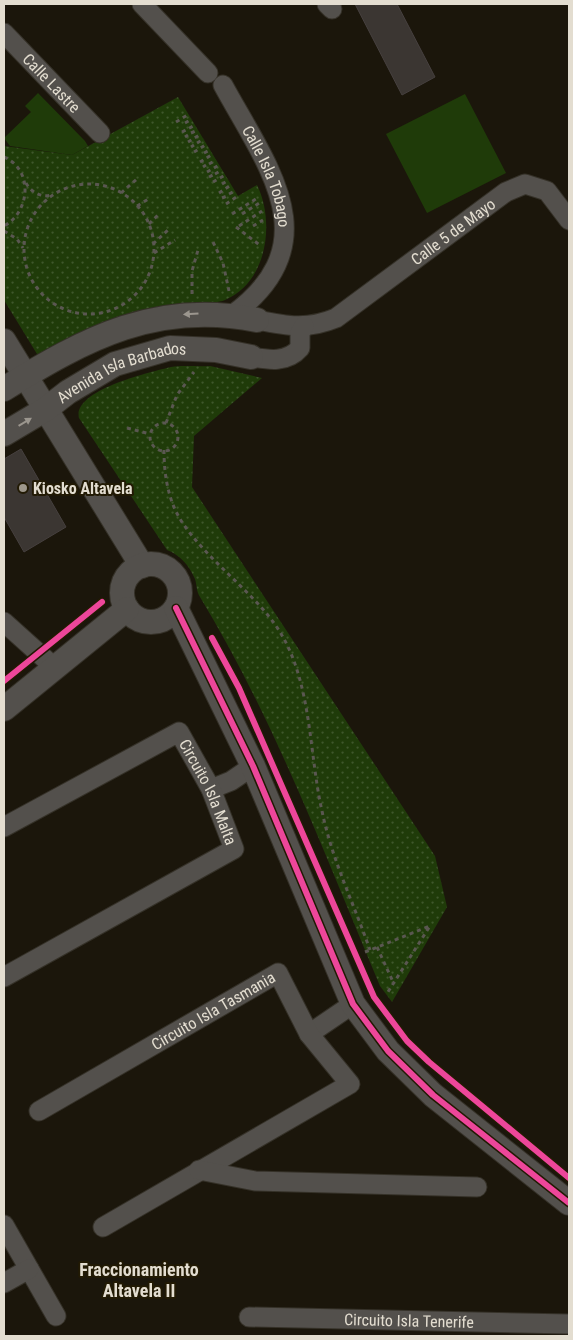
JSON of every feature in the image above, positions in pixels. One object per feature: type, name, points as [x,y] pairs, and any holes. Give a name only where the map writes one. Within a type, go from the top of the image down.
[{"type":"street","points":[[142,4],[208,73]]},
{"type":"street","name":"Calle Lastre","points":[[4,33],[100,133]]},
{"type":"street","name":"Calle Isla Tobago","points":[[223,85],[274,181],[285,215],[283,245],[273,274],[255,298],[241,312]]},
{"type":"street","name":"Calle 5 de Mayo","points":[[241,312],[278,324],[304,326],[317,326],[336,318],[506,192],[525,184],[547,191],[569,220]]},
{"type":"street","points":[[4,389],[99,336],[150,319],[193,313],[241,312],[253,324],[255,336],[247,356],[268,360],[284,359],[300,348],[300,333],[304,326]]},
{"type":"street","points":[[4,341],[142,566]]},
{"type":"street","name":"Avenida Isla Barbados","points":[[4,434],[115,364],[170,348],[216,350],[247,356]]},
{"type":"street","points":[[152,564],[161,566],[176,579],[180,588],[176,608],[166,618],[152,622],[138,619],[127,609],[122,592],[124,583],[134,570],[142,566],[152,564]]},
{"type":"street","points":[[176,608],[253,766],[353,1004],[388,1051],[433,1095],[569,1203]]},
{"type":"street","points":[[4,709],[127,609]]},
{"type":"street","points":[[4,622],[54,668]]},
{"type":"street","name":"Circuito Isla Malta","points":[[4,827],[179,732],[211,789],[234,849],[4,977]]},
{"type":"street","points":[[211,789],[231,781],[253,766]]},
{"type":"street","name":"Circuito Isla Tasmania","points":[[39,1111],[278,973],[309,1034],[350,1084],[103,1227]]},
{"type":"street","points":[[309,1034],[353,1004]]},
{"type":"street","points":[[199,1170],[255,1181],[477,1186]]},
{"type":"street","points":[[4,1225],[56,1316]]},
{"type":"street","points":[[4,1283],[29,1269]]},
{"type":"street","name":"Circuito Isla Tenerife","points":[[249,1317],[569,1324]]},
{"type":"path","points":[[176,122],[188,114]]},
{"type":"path","points":[[185,123],[192,119]]},
{"type":"path","points":[[182,132],[195,125]]},
{"type":"path","points":[[188,135],[198,130]]},
{"type":"path","points":[[188,142],[201,134]]},
{"type":"path","points":[[194,145],[204,139]]},
{"type":"path","points":[[194,152],[207,144]]},
{"type":"path","points":[[204,153],[210,150]]},
{"type":"path","points":[[200,162],[213,154]]},
{"type":"path","points":[[4,157],[17,167],[28,188],[37,194],[46,196],[71,186],[91,184],[111,188],[137,206],[149,224],[154,244],[154,253],[147,278],[131,299],[117,308],[100,313],[82,314],[65,310],[48,301],[35,286],[26,268],[24,249],[28,225],[38,207],[53,194]]},
{"type":"path","points":[[206,165],[216,160]]},
{"type":"path","points":[[206,172],[219,165]]},
{"type":"path","points":[[212,175],[222,170]]},
{"type":"path","points":[[213,182],[225,175]]},
{"type":"path","points":[[4,226],[19,214],[24,202],[26,190],[23,178]]},
{"type":"path","points":[[120,193],[138,178]]},
{"type":"path","points":[[222,184],[229,180]]},
{"type":"path","points":[[219,193],[232,185]]},
{"type":"path","points":[[222,198],[235,191]]},
{"type":"path","points":[[232,214],[262,195]]},
{"type":"path","points":[[226,204],[238,196]]},
{"type":"path","points":[[137,206],[150,198]]},
{"type":"path","points":[[242,214],[264,200]]},
{"type":"path","points":[[264,247],[238,226],[265,209]]},
{"type":"path","points":[[149,224],[159,214]]},
{"type":"path","points":[[253,226],[266,218]]},
{"type":"path","points":[[154,244],[168,229]]},
{"type":"path","points":[[4,231],[17,239],[24,249]]},
{"type":"path","points":[[154,253],[175,240]]},
{"type":"path","points":[[213,242],[241,312]]},
{"type":"path","points":[[193,303],[192,271],[198,250]]},
{"type":"path","points":[[166,424],[177,395],[198,367]]},
{"type":"path","points":[[158,424],[166,424],[174,428],[178,437],[174,446],[164,450],[154,446],[150,434],[158,424]]},
{"type":"path","points":[[128,428],[150,434]]},
{"type":"path","points":[[164,450],[166,482],[172,504],[184,524],[269,616],[288,647],[307,715],[315,782],[330,846],[370,950]]},
{"type":"path","points":[[365,952],[430,926],[386,995]]},
{"type":"path","points":[[377,947],[394,984]]},
{"type":"green space","points":[[38,93],[88,146],[72,155],[10,146],[4,138],[31,112],[25,106]]},
{"type":"green space","points":[[465,94],[506,173],[427,213],[386,134]]},
{"type":"green space","points":[[178,97],[238,196],[257,185],[263,200],[266,216],[264,249],[259,265],[251,280],[225,300],[174,305],[132,313],[80,335],[42,355],[37,354],[4,300],[4,146],[72,155]]},
{"type":"green space","points":[[210,366],[262,378],[194,436],[192,487],[435,856],[447,907],[392,1002],[380,986],[275,739],[227,643],[199,595],[193,574],[180,558],[167,550],[79,418],[80,408],[88,399],[115,384],[171,367]]},
{"type":"building","points":[[355,4],[397,4],[435,77],[402,95]]},
{"type":"building","name":"Kiosko Altavela","points":[[21,449],[66,527],[24,552],[4,517],[4,459]]},
{"type":"cycle path","points":[[4,681],[102,602]]},
{"type":"cycle path","points":[[176,608],[253,766],[353,1004],[388,1051],[433,1095],[569,1203]]},
{"type":"cycle path","points":[[212,638],[239,688],[374,997],[407,1041],[429,1062],[569,1178]]},
{"type":"place","name":"Kiosko Altavela","points":[[23,488]]},
{"type":"district","name":"Fraccionamiento Altavela II","points":[[139,1280]]}]
